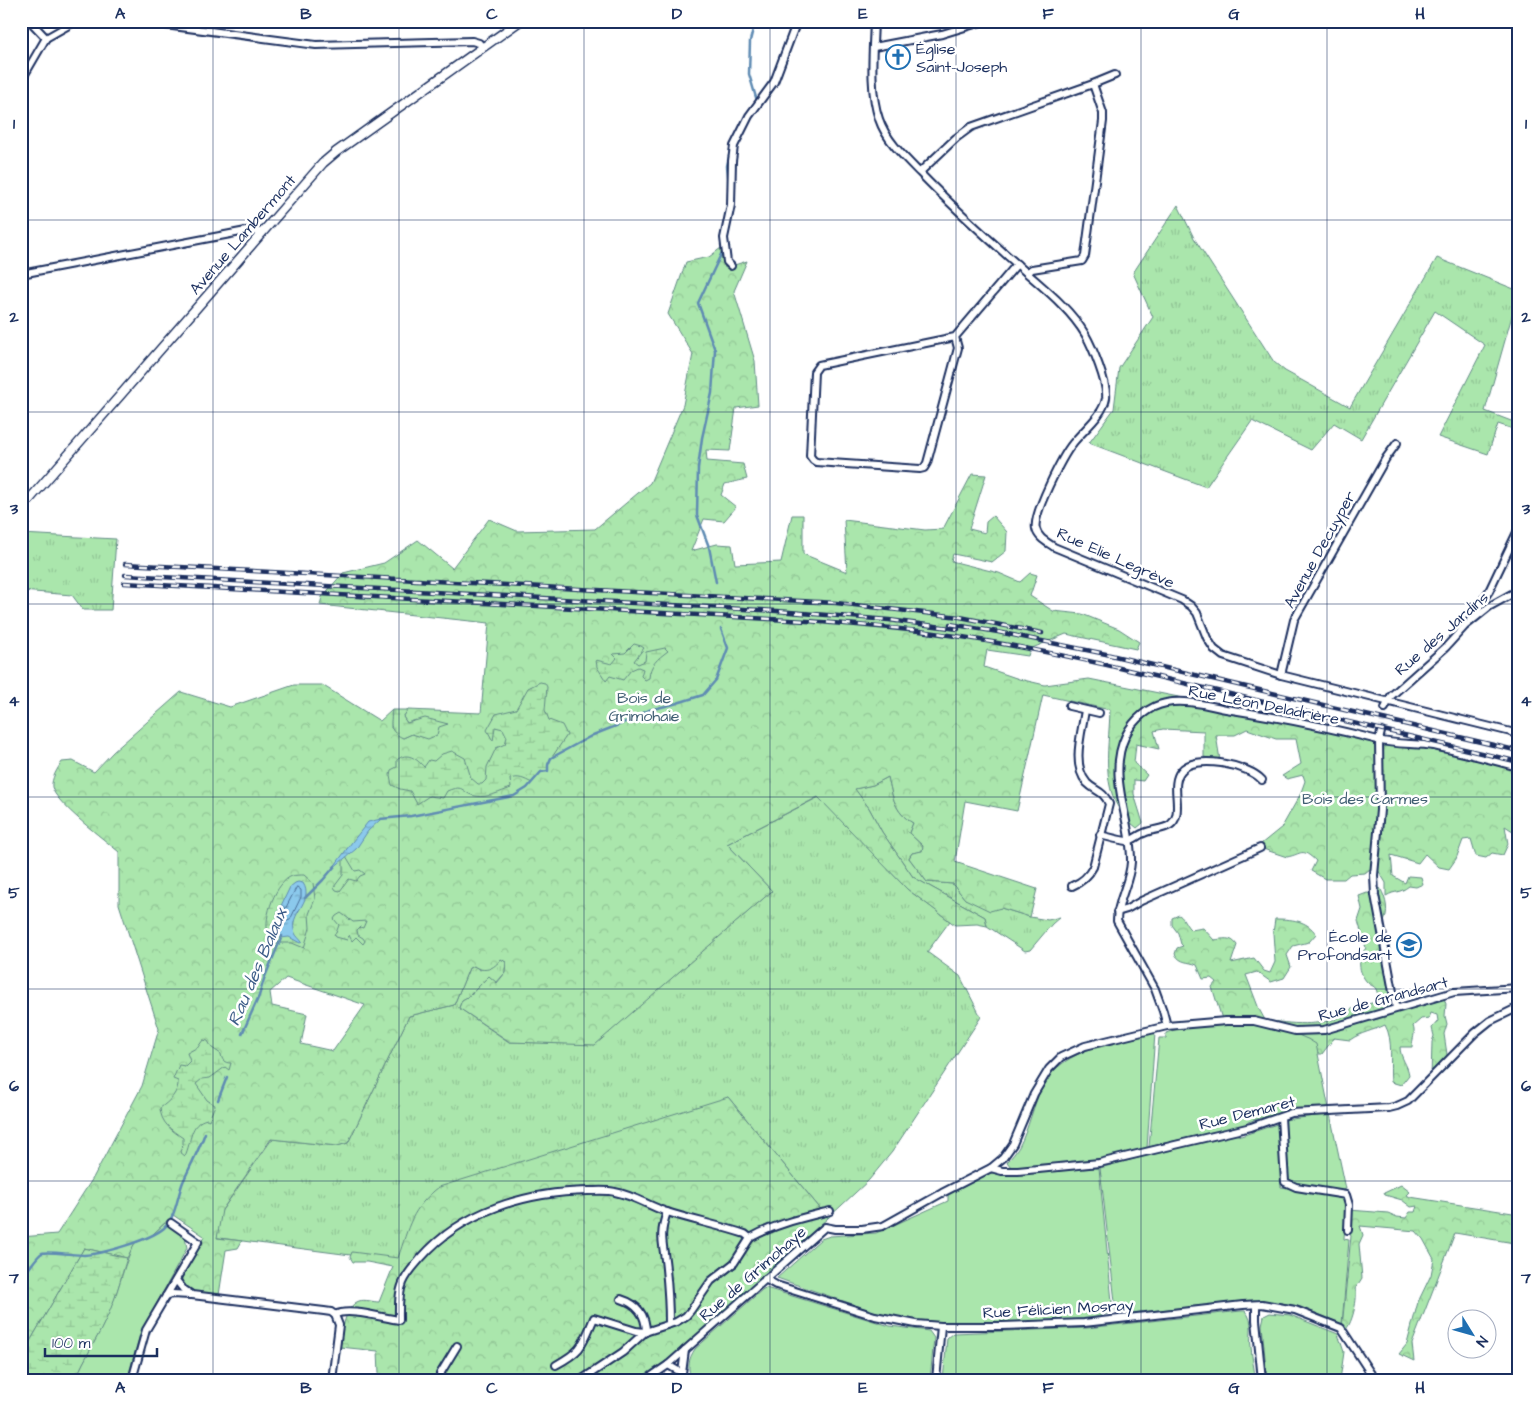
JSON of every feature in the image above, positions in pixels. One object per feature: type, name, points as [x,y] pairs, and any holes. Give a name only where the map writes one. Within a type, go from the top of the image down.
[{"type":"street","points":[[30,21],[46,38]]},
{"type":"street","points":[[21,80],[46,38],[76,21]]},
{"type":"street","points":[[135,21],[302,44],[333,45],[472,41],[479,42],[483,47]]},
{"type":"street","name":"Avenue Lambermont","points":[[21,505],[28,501],[316,171],[336,152],[520,21]]},
{"type":"street","points":[[731,266],[727,262],[724,238],[731,211],[734,146],[749,116],[774,82],[796,21]]},
{"type":"street","name":"Rue Elie Legrève","points":[[874,21],[873,92],[881,126],[890,140],[953,206],[1076,320],[1092,350],[1106,388],[1106,398],[1102,409],[1072,444],[1039,509],[1035,526],[1038,534],[1054,547],[1182,600],[1197,613],[1207,638],[1214,649],[1223,656],[1280,675],[1377,700],[1386,705],[1519,734]]},
{"type":"street","points":[[874,47],[942,34],[985,21]]},
{"type":"street","points":[[920,172],[956,138],[971,127],[1115,75]]},
{"type":"street","points":[[1026,272],[1078,262],[1084,259],[1103,117],[1093,84]]},
{"type":"street","points":[[21,274],[246,231],[262,232]]},
{"type":"street","points":[[955,337],[958,348],[927,463],[924,468],[816,462],[812,460],[810,456],[814,372],[819,365],[955,337],[1017,264]]},
{"type":"street","name":"Avenue Decuyper","points":[[1280,675],[1294,620],[1386,458],[1397,443]]},
{"type":"street","points":[[1466,626],[1485,598],[1519,528]]},
{"type":"street","name":"Rue des Jardins","points":[[1386,705],[1391,696],[1446,648],[1466,626],[1490,606],[1519,590]]},
{"type":"street","name":"Rue Léon Deladrière","points":[[1117,912],[1131,862],[1118,779],[1119,757],[1126,735],[1132,725],[1153,707],[1165,703],[1187,702],[1288,720],[1379,740],[1434,746],[1519,768]]},
{"type":"street","points":[[1069,706],[1099,713]]},
{"type":"street","points":[[1072,886],[1089,875],[1093,867],[1108,804],[1105,795],[1090,786],[1079,772],[1078,761],[1085,710]]},
{"type":"street","points":[[1381,732],[1379,740],[1380,810],[1374,875],[1375,894],[1396,1008]]},
{"type":"street","points":[[1100,835],[1129,841],[1146,832],[1168,826],[1174,821],[1177,813],[1178,776],[1183,768],[1189,764],[1233,765],[1253,772],[1262,780]]},
{"type":"street","points":[[1167,1026],[1159,997],[1118,924],[1117,912],[1260,848]]},
{"type":"street","name":"Rue de Grandsart","points":[[1167,1026],[1250,1021],[1285,1030],[1315,1031],[1347,1024],[1454,992],[1519,988]]},
{"type":"street","name":"Rue Demaret","points":[[991,1168],[1006,1171],[1050,1169],[1102,1162],[1251,1127],[1291,1114],[1389,1108],[1405,1103],[1482,1027],[1519,1007]]},
{"type":"street","name":"Rue de Grimohaye","points":[[646,1380],[685,1350],[825,1226],[835,1229],[862,1229],[883,1226],[942,1192],[991,1168],[1000,1161],[1013,1144],[1040,1081],[1058,1060],[1068,1053],[1085,1046],[1167,1026]]},
{"type":"street","points":[[1281,1117],[1284,1182],[1292,1186],[1346,1195],[1349,1205],[1348,1230]]},
{"type":"street","points":[[1000,1161],[1006,1171]]},
{"type":"street","points":[[335,1315],[340,1312],[349,1312],[399,1320],[400,1295],[406,1276],[442,1237],[480,1214],[511,1202],[545,1194],[575,1191],[615,1191],[667,1212],[745,1234],[750,1238]]},
{"type":"street","points":[[581,1380],[623,1352],[645,1332],[686,1316],[711,1281],[734,1262],[750,1238],[764,1230],[788,1221],[830,1211]]},
{"type":"street","points":[[667,1212],[661,1238],[666,1269],[669,1324]]},
{"type":"street","points":[[132,1380],[146,1330],[198,1242],[171,1223]]},
{"type":"street","name":"Rue Félicien Mosray","points":[[765,1279],[776,1285],[874,1316],[916,1324],[941,1326],[1084,1323],[1262,1304],[1295,1310],[1341,1328],[1375,1380]]},
{"type":"street","points":[[176,1280],[183,1289],[192,1295]]},
{"type":"street","points":[[166,1296],[172,1294],[192,1295],[324,1311],[335,1315],[339,1325],[332,1380]]},
{"type":"street","points":[[620,1299],[631,1303],[641,1313],[646,1324],[645,1332]]},
{"type":"street","points":[[1256,1305],[1262,1380]]},
{"type":"street","points":[[556,1365],[574,1355],[582,1347],[594,1318],[645,1332]]},
{"type":"street","points":[[936,1380],[941,1326]]},
{"type":"street","points":[[444,1380],[440,1374],[441,1369],[456,1346]]},
{"type":"street","points":[[684,1376],[685,1350]]},
{"type":"street","points":[[668,1364],[684,1376]]},
{"type":"green space","points":[[1178,205],[1194,238],[1274,362],[1285,371],[1350,407],[1437,258],[1519,291],[1485,411],[1519,424],[1519,431],[1498,424],[1488,454],[1438,437],[1485,345],[1435,311],[1361,439],[1334,423],[1311,450],[1252,421],[1206,487],[1089,443],[1114,409],[1119,368],[1153,317],[1133,273]]},
{"type":"green space","name":"Bois de Grimohaie","points":[[721,248],[725,268],[747,261],[734,291],[755,361],[758,405],[736,408],[730,451],[706,450],[707,461],[743,464],[747,479],[725,484],[721,495],[736,507],[724,521],[704,519],[691,551],[717,544],[732,545],[735,564],[781,562],[792,515],[803,515],[803,554],[847,572],[844,520],[925,530],[943,529],[972,474],[986,475],[969,529],[985,533],[986,522],[993,516],[1007,532],[1006,551],[992,562],[953,554],[951,561],[999,573],[1020,582],[1030,573],[1037,575],[1030,596],[1053,611],[1082,614],[1119,629],[1139,642],[1136,649],[1066,634],[1030,649],[1028,656],[987,650],[984,667],[1019,679],[1045,685],[1089,679],[1442,750],[1519,770],[1519,835],[1505,826],[1508,844],[1503,855],[1492,853],[1486,858],[1476,856],[1471,839],[1463,840],[1456,859],[1449,869],[1439,867],[1425,854],[1418,863],[1391,855],[1393,876],[1405,883],[1408,876],[1421,877],[1423,884],[1416,887],[1409,886],[1386,896],[1386,883],[1375,865],[1365,873],[1350,874],[1344,879],[1325,879],[1311,871],[1316,861],[1307,854],[1302,853],[1287,857],[1260,848],[1261,844],[1282,827],[1300,795],[1305,781],[1303,775],[1287,779],[1282,776],[1301,764],[1296,739],[1276,739],[1247,729],[1235,735],[1216,735],[1220,760],[1204,757],[1204,731],[1163,729],[1154,731],[1159,749],[1136,744],[1134,763],[1147,775],[1143,781],[1134,780],[1134,794],[1143,823],[1137,828],[1124,816],[1116,803],[1111,789],[1108,774],[1110,710],[1043,695],[1017,811],[965,801],[955,862],[1037,889],[1030,917],[1001,908],[990,911],[965,899],[953,884],[927,882],[909,858],[912,853],[922,851],[923,846],[909,833],[913,823],[898,809],[888,777],[873,785],[855,789],[869,808],[882,832],[913,877],[985,917],[987,926],[977,924],[955,925],[907,889],[818,797],[727,844],[772,891],[595,1045],[510,1042],[459,1008],[462,1000],[489,976],[497,983],[505,973],[506,962],[501,959],[489,969],[481,969],[474,966],[469,968],[454,1005],[409,1016],[348,1143],[337,1146],[271,1139],[222,1210],[217,1238],[242,1241],[238,1248],[226,1250],[219,1295],[190,1292],[183,1285],[182,1278],[204,1236],[173,1215],[150,1237],[135,1243],[127,1258],[84,1248],[21,1357],[21,1237],[57,1234],[93,1178],[142,1086],[159,1029],[119,904],[119,852],[71,811],[55,794],[52,784],[53,777],[58,768],[62,762],[73,761],[94,772],[113,752],[181,692],[230,707],[294,685],[322,685],[380,721],[392,710],[391,728],[403,738],[412,734],[421,736],[416,720],[407,723],[403,717],[408,710],[481,713],[489,623],[320,605],[322,597],[343,573],[384,563],[418,540],[452,568],[489,519],[517,531],[595,529],[650,483],[683,405],[693,354],[668,314],[686,262],[709,257]],"holes":[[[286,978],[365,1005],[333,1051],[301,1044],[307,1014],[272,1006],[270,992]]]},
{"type":"green space","points":[[21,534],[116,539],[111,610],[83,610],[72,595],[21,591]]},
{"type":"green space","points":[[634,644],[644,648],[634,661],[638,664],[645,661],[646,652],[665,648],[668,651],[655,663],[649,678],[645,680],[641,676],[643,669],[638,667],[631,670],[623,680],[610,676],[606,681],[597,667],[596,660],[612,664],[617,658],[613,654],[625,653]]},
{"type":"green space","points":[[540,682],[545,683],[547,687],[545,710],[549,720],[562,725],[567,735],[548,763],[548,770],[541,772],[532,783],[524,779],[513,778],[510,779],[511,788],[485,796],[471,795],[457,788],[447,791],[443,798],[429,796],[417,804],[410,791],[392,785],[391,770],[397,767],[397,760],[401,757],[412,757],[424,767],[429,760],[434,761],[442,754],[452,751],[465,758],[471,778],[478,784],[482,784],[486,780],[487,767],[496,748],[505,744],[507,737],[503,729],[495,727],[493,741],[487,730],[496,714],[516,709],[528,688]]},
{"type":"green space","points":[[392,710],[408,710],[403,717],[407,723],[425,718],[448,724],[439,727],[437,735],[428,739],[412,734],[403,738],[393,730],[391,724]]},
{"type":"green space","points":[[888,777],[898,809],[913,823],[909,833],[923,846],[922,851],[912,853],[909,858],[927,882],[953,884],[965,899],[1030,917],[1048,920],[1060,917],[1030,950],[1025,951],[987,926],[985,917],[913,877],[882,832],[869,808],[854,789],[873,785]]},
{"type":"green space","points":[[819,797],[886,857],[888,869],[907,889],[950,921],[927,952],[960,976],[981,1017],[892,1152],[869,1180],[828,1218],[728,1097],[397,1261],[204,1236],[272,1139],[337,1146],[348,1143],[409,1016],[454,1005],[469,968],[474,966],[480,970],[501,959],[506,962],[505,973],[496,983],[489,976],[462,1000],[459,1008],[509,1042],[595,1044],[772,891],[727,844]]},
{"type":"green space","points":[[346,856],[355,871],[360,870],[365,874],[356,881],[349,879],[340,891],[334,887],[343,875],[343,859]]},
{"type":"green space","points":[[304,875],[313,883],[315,899],[309,914],[310,928],[304,948],[292,943],[275,943],[269,934],[267,926],[267,918],[272,901],[276,892],[286,880],[293,876]]},
{"type":"green space","points":[[1380,888],[1386,906],[1383,924],[1396,1008],[1443,995],[1446,1004],[1445,1016],[1447,1024],[1444,1034],[1448,1061],[1431,1078],[1432,1042],[1434,1036],[1432,1028],[1438,1021],[1437,1015],[1431,1013],[1429,1018],[1421,1019],[1413,1026],[1412,1047],[1400,1047],[1409,1075],[1401,1085],[1391,1082],[1390,1045],[1385,1025],[1350,1040],[1334,1038],[1322,1054],[1308,1054],[1237,1030],[1222,1019],[1212,987],[1216,982],[1211,978],[1203,979],[1197,965],[1182,961],[1175,954],[1177,948],[1183,946],[1178,933],[1172,925],[1172,918],[1179,915],[1191,930],[1203,928],[1214,940],[1227,939],[1235,942],[1237,945],[1231,963],[1254,958],[1264,971],[1270,973],[1275,962],[1273,933],[1275,919],[1293,920],[1303,923],[1316,934],[1309,942],[1293,946],[1287,955],[1291,967],[1284,978],[1271,982],[1257,972],[1246,975],[1265,1020],[1304,1024],[1334,1019],[1365,1004],[1379,1002],[1376,989],[1367,982],[1360,969],[1361,956],[1366,948],[1358,921],[1362,909],[1359,896],[1367,893],[1375,894]]},
{"type":"green space","points":[[341,913],[353,922],[366,921],[363,928],[360,927],[357,930],[358,935],[365,941],[363,944],[356,937],[352,941],[349,935],[347,940],[336,937],[334,934],[339,925],[334,919]]},
{"type":"green space","points":[[1236,1024],[1267,1027],[1288,1032],[1316,1044],[1329,1109],[1308,1108],[1288,1111],[1248,1122],[1248,1125],[1149,1147],[1159,1038],[1166,1038],[1166,1033],[1183,1028]]},
{"type":"green space","points":[[1155,1033],[1147,1148],[1084,1163],[1011,1167],[1007,1162],[1019,1147],[1043,1085],[1052,1073],[1063,1063],[1093,1048]]},
{"type":"green space","points":[[203,1040],[208,1041],[212,1048],[221,1054],[224,1061],[231,1063],[229,1070],[225,1067],[210,1078],[202,1079],[196,1084],[207,1100],[215,1105],[209,1120],[201,1121],[194,1129],[185,1156],[180,1152],[183,1138],[165,1122],[160,1108],[170,1100],[177,1089],[178,1081],[173,1079],[179,1065],[185,1066],[190,1061],[187,1053],[198,1047]]},
{"type":"green space","points":[[728,1097],[828,1218],[673,1356],[639,1380],[397,1380],[379,1373],[378,1351],[340,1347],[343,1328],[350,1308],[361,1300],[379,1302],[393,1267],[367,1262],[353,1262],[350,1257],[352,1252],[398,1258],[412,1219],[422,1203],[439,1187]]},
{"type":"green space","points":[[1330,1114],[1346,1189],[1339,1191],[1294,1184],[1287,1178],[1284,1120]]},
{"type":"green space","points":[[1277,1124],[1279,1125],[1281,1187],[1335,1195],[1345,1201],[1344,1239],[1349,1240],[1342,1324],[1301,1307],[1254,1300],[1131,1313],[1129,1310],[1116,1311],[1100,1168],[1213,1138],[1235,1134],[1241,1136]]},
{"type":"green space","points":[[1078,1168],[1099,1168],[1113,1312],[1089,1319],[999,1323],[920,1321],[878,1313],[777,1278],[821,1239],[830,1236],[876,1233],[948,1201],[948,1195],[990,1173],[1016,1175]]},
{"type":"green space","points":[[1401,1185],[1410,1192],[1407,1195],[1410,1197],[1519,1214],[1519,1235],[1514,1243],[1455,1233],[1412,1344],[1414,1361],[1399,1354],[1407,1344],[1418,1302],[1431,1275],[1434,1259],[1423,1239],[1416,1231],[1360,1226],[1363,1235],[1359,1244],[1362,1278],[1355,1289],[1353,1316],[1346,1329],[1342,1327],[1351,1236],[1348,1230],[1349,1210],[1388,1213],[1406,1218],[1410,1212],[1415,1212],[1417,1206],[1411,1207],[1402,1200],[1385,1195],[1384,1193]]},
{"type":"green space","points":[[165,1223],[185,1237],[187,1248],[140,1334],[127,1380],[75,1380],[109,1313],[135,1243],[150,1237]]},
{"type":"green space","points":[[84,1248],[127,1258],[109,1314],[75,1380],[21,1380],[21,1357]]},
{"type":"green space","points":[[766,1288],[890,1326],[929,1331],[934,1338],[930,1380],[692,1380],[689,1364],[695,1349]]},
{"type":"green space","points":[[1245,1311],[1250,1319],[1252,1359],[1256,1380],[943,1380],[947,1338],[953,1333],[1087,1328]]},
{"type":"green space","points":[[1270,1313],[1290,1315],[1338,1334],[1344,1352],[1340,1380],[1267,1380],[1262,1325],[1264,1316]]},
{"type":"water","points":[[381,819],[368,831],[356,849],[333,868],[368,822]]},
{"type":"water","points":[[298,882],[303,883],[306,890],[304,902],[297,914],[294,926],[296,934],[302,942],[300,943],[289,937],[281,938],[277,935],[276,930],[280,922],[277,917],[278,912],[290,887]]},
{"type":"waterway","points":[[755,21],[750,41],[749,74],[756,103]]},
{"type":"waterway","points":[[739,130],[744,119]]},
{"type":"waterway","points":[[729,185],[727,166],[730,151]]},
{"type":"waterway","points":[[716,582],[709,547],[697,515],[698,468],[702,438],[712,393],[715,350],[698,303],[723,250]]},
{"type":"waterway","name":"Rau des Balaux","points":[[380,819],[411,816],[514,796],[527,788],[541,772],[548,771],[551,758],[593,735],[649,710],[703,695],[716,680],[728,648],[721,629]]},
{"type":"waterway","name":"Rau des Balaux","points":[[305,898],[335,866]]},
{"type":"waterway","name":"Rau des Balaux","points":[[242,1034],[282,936]]},
{"type":"waterway","name":"Rau des Balaux","points":[[218,1100],[227,1077]]},
{"type":"waterway","name":"Rau des Balaux","points":[[21,1289],[24,1277],[42,1253],[84,1255],[102,1252],[137,1242],[164,1228],[174,1213],[183,1182],[205,1133]]},
{"type":"tunnel","points":[[1381,732],[1385,708]]},
{"type":"railway","points":[[125,564],[836,603],[960,617],[1042,633]]},
{"type":"railway","points":[[125,575],[777,611],[889,620],[958,629]]},
{"type":"railway","points":[[124,583],[807,621],[919,631],[1013,646],[1107,665],[1519,762]]},
{"type":"railway","points":[[950,624],[1106,654],[1519,751]]},
{"type":"place","name":"Église Saint-Joseph","points":[[898,57]]},
{"type":"place","name":"École de Profondsart","points":[[1409,945]]},
{"type":"park label","name":"Bois des Carmes","points":[[1365,798]]}]
